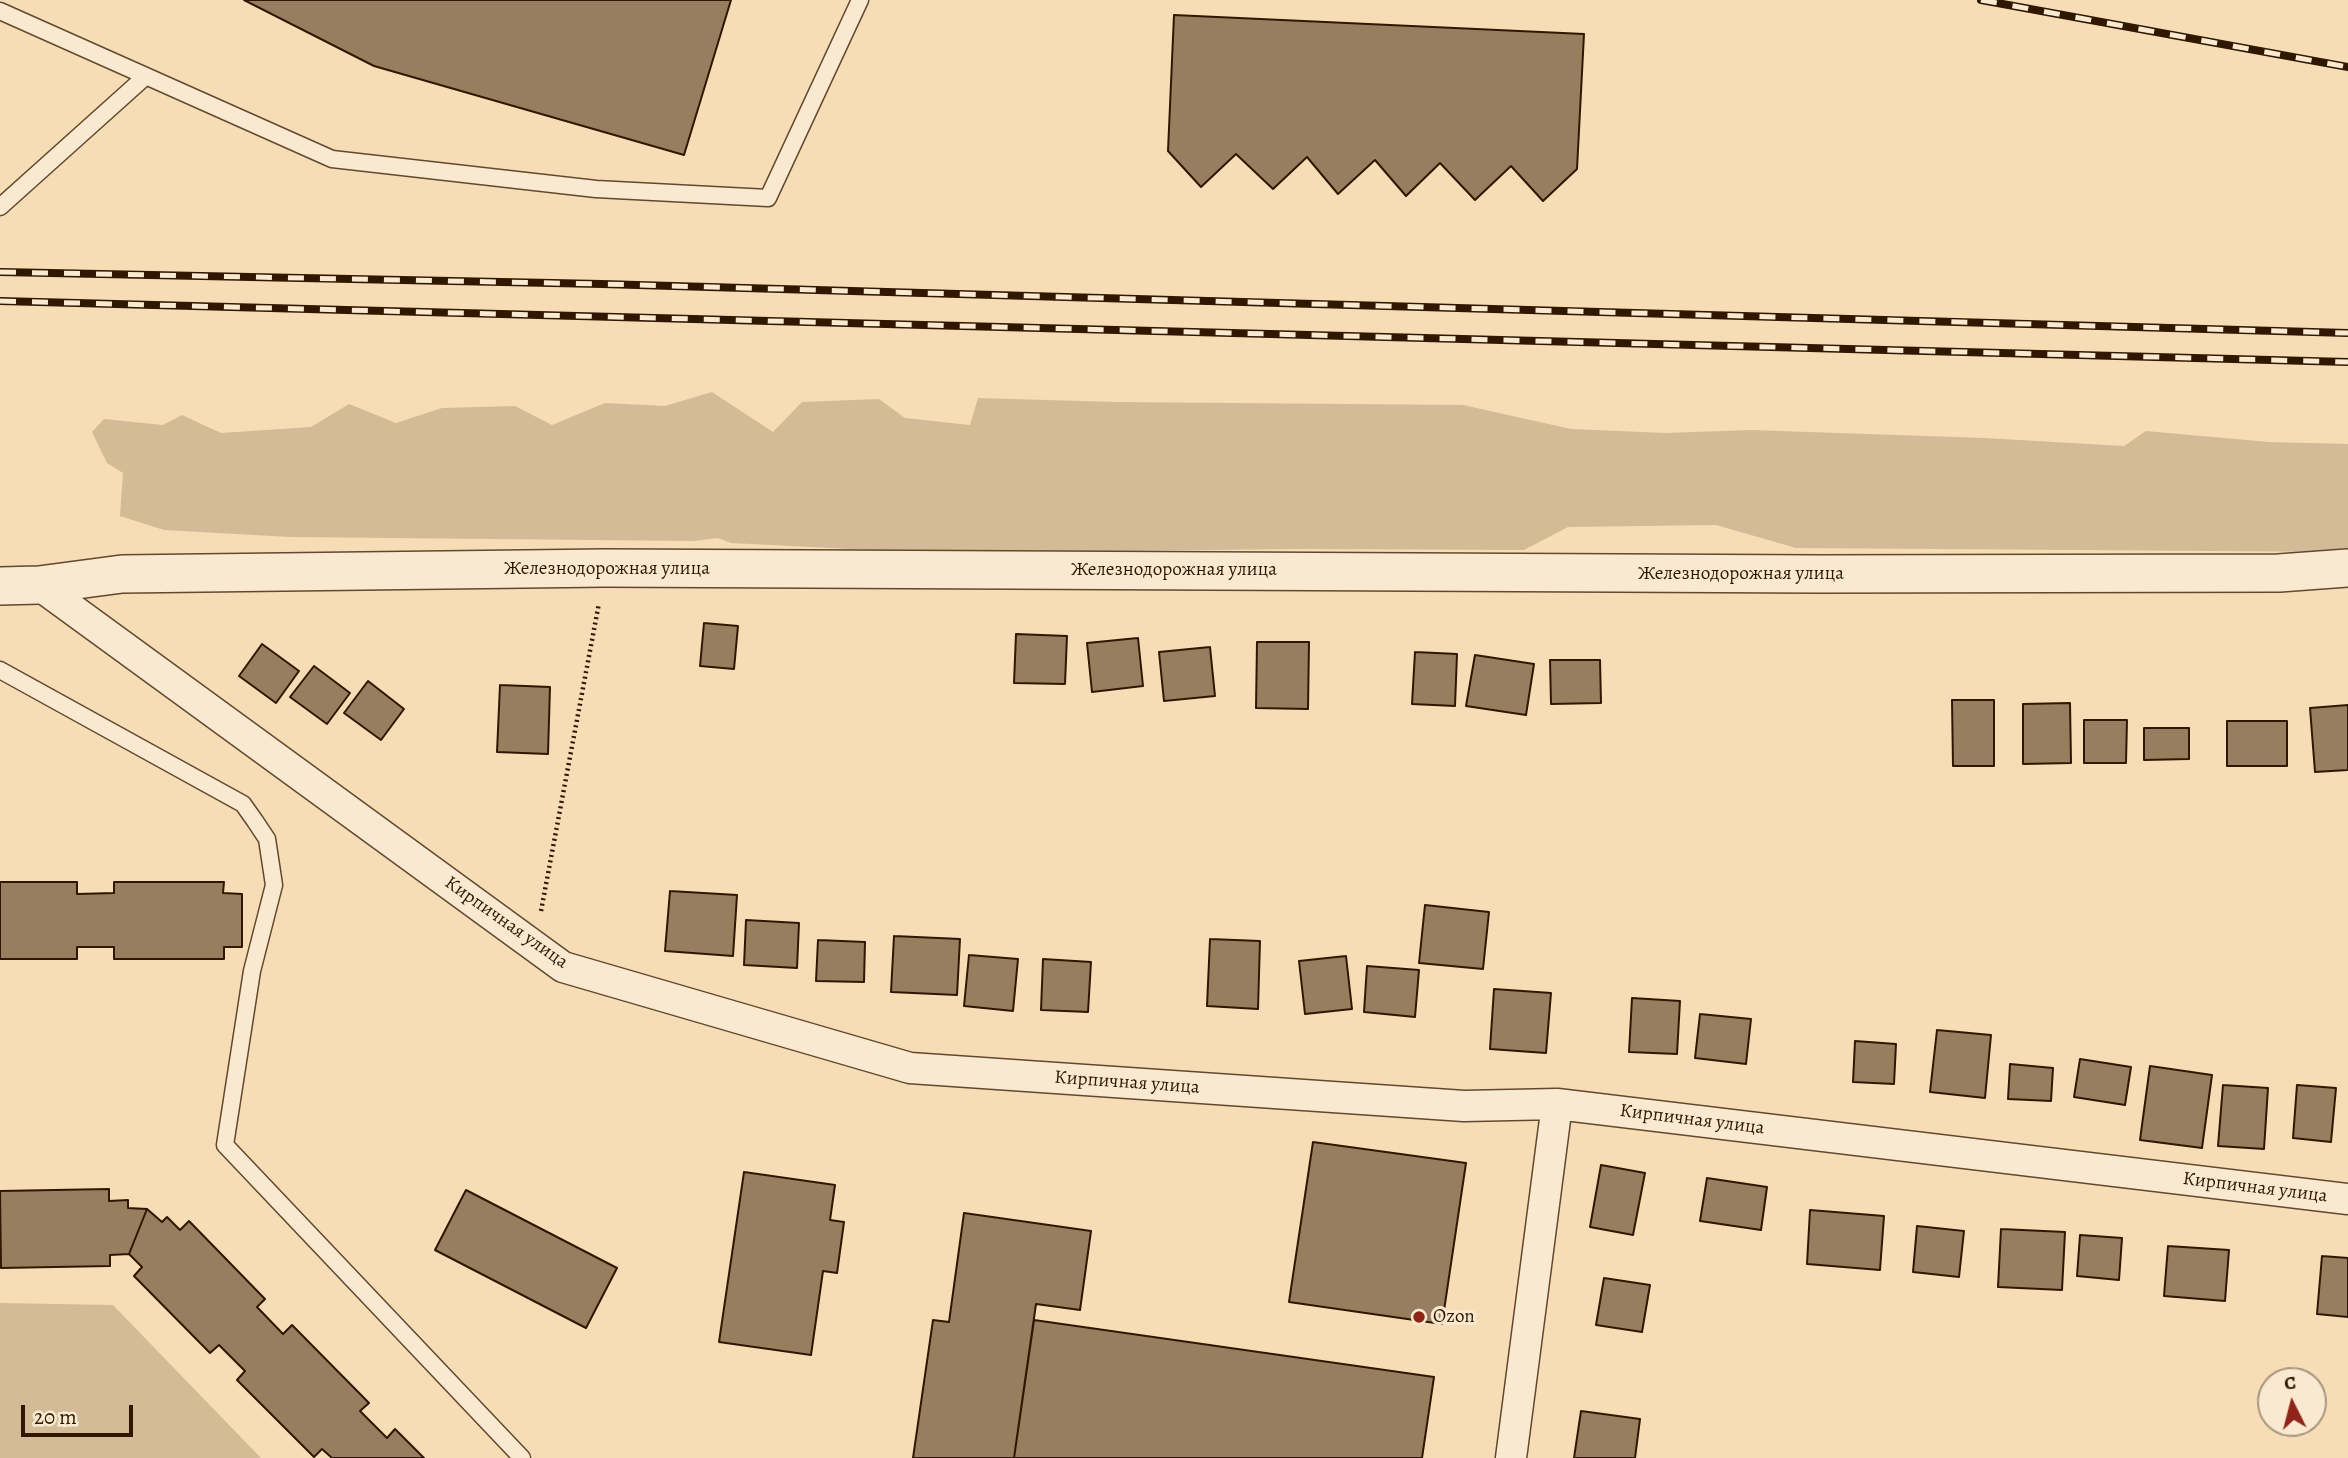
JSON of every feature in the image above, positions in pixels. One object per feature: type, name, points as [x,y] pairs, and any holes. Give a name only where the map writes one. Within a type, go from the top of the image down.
[{"type":"street","name":"Железнодорожная улица","points":[[0,586],[38,585],[122,574],[606,568],[1819,574],[2279,573],[2348,568]]},
{"type":"street","name":"Кирпичная улица","points":[[38,585],[563,967],[910,1068],[1464,1106],[1557,1104],[2348,1199]]},
{"type":"street","points":[[1511,1458],[1557,1104]]},
{"type":"lane","points":[[0,11],[332,159],[596,189],[768,198],[860,0]]},
{"type":"lane","points":[[0,207],[146,76]]},
{"type":"lane","points":[[0,670],[243,804],[267,839],[274,885],[252,971],[225,1145],[522,1458]]},
{"type":"path","points":[[535,946],[606,568]]},
{"type":"shaded area","points":[[712,392],[773,432],[802,402],[879,399],[905,418],[970,425],[978,398],[1463,405],[1571,429],[1665,433],[1751,430],[2124,446],[2146,431],[2268,442],[2348,444],[2348,552],[1796,548],[1716,525],[1568,527],[1524,550],[1299,549],[929,553],[731,543],[718,538],[694,541],[290,537],[164,530],[120,516],[123,473],[107,463],[92,432],[104,419],[163,425],[182,415],[221,433],[311,427],[349,404],[396,423],[442,408],[515,406],[552,425],[605,403],[665,406]]},
{"type":"shaded area","points":[[0,1303],[113,1305],[261,1458],[0,1458]]},
{"type":"building","points":[[244,0],[731,0],[684,155],[374,66]]},
{"type":"building","points":[[1174,15],[1584,34],[1577,169],[1543,201],[1511,166],[1475,200],[1440,163],[1406,196],[1375,160],[1338,194],[1307,157],[1273,189],[1236,154],[1201,187],[1168,151]]},
{"type":"building","points":[[704,623],[738,626],[734,669],[700,666]]},
{"type":"building","points":[[1016,634],[1067,636],[1065,684],[1014,683]]},
{"type":"building","points":[[1138,638],[1143,686],[1092,692],[1087,643]]},
{"type":"building","points":[[1257,642],[1309,642],[1308,709],[1256,708]]},
{"type":"building","points":[[262,644],[299,671],[276,703],[239,676]]},
{"type":"building","points":[[1210,647],[1215,696],[1164,701],[1159,652]]},
{"type":"building","points":[[1415,652],[1457,654],[1455,706],[1412,704]]},
{"type":"building","points":[[1475,655],[1534,664],[1526,715],[1466,706]]},
{"type":"building","points":[[1550,660],[1600,660],[1601,703],[1551,704]]},
{"type":"building","points":[[314,666],[350,693],[327,724],[290,697]]},
{"type":"building","points":[[368,681],[404,709],[381,740],[344,713]]},
{"type":"building","points":[[500,685],[550,687],[548,754],[497,752]]},
{"type":"building","points":[[1952,700],[1994,700],[1994,766],[1953,766]]},
{"type":"building","points":[[2070,703],[2071,763],[2023,764],[2023,704]]},
{"type":"building","points":[[2348,705],[2348,770],[2315,772],[2310,708]]},
{"type":"building","points":[[2084,720],[2127,720],[2126,763],[2084,763]]},
{"type":"building","points":[[2227,721],[2287,721],[2287,766],[2227,766]]},
{"type":"building","points":[[2144,728],[2189,728],[2189,759],[2144,760]]},
{"type":"building","points":[[0,882],[77,882],[77,894],[114,893],[114,882],[224,882],[223,893],[242,894],[242,947],[224,947],[224,959],[114,959],[114,947],[77,947],[77,959],[0,959]]},
{"type":"building","points":[[670,891],[737,895],[733,956],[665,951]]},
{"type":"building","points":[[1425,905],[1489,912],[1483,969],[1419,963]]},
{"type":"building","points":[[746,920],[799,923],[797,968],[744,965]]},
{"type":"building","points":[[894,936],[960,939],[957,995],[891,992]]},
{"type":"building","points":[[1210,939],[1260,941],[1258,1009],[1207,1006]]},
{"type":"building","points":[[818,940],[865,942],[864,982],[816,981]]},
{"type":"building","points":[[969,955],[1018,959],[1013,1011],[964,1006]]},
{"type":"building","points":[[1346,956],[1352,1009],[1305,1014],[1299,961]]},
{"type":"building","points":[[1043,959],[1091,962],[1088,1012],[1041,1010]]},
{"type":"building","points":[[1367,966],[1419,970],[1415,1017],[1364,1012]]},
{"type":"building","points":[[1494,989],[1551,993],[1546,1053],[1490,1049]]},
{"type":"building","points":[[1632,998],[1680,1001],[1677,1054],[1629,1052]]},
{"type":"building","points":[[1700,1014],[1751,1019],[1746,1064],[1695,1058]]},
{"type":"building","points":[[1937,1030],[1991,1035],[1985,1098],[1930,1092]]},
{"type":"building","points":[[1855,1041],[1896,1044],[1894,1084],[1853,1082]]},
{"type":"building","points":[[2080,1059],[2131,1067],[2125,1105],[2074,1097]]},
{"type":"building","points":[[2010,1064],[2053,1068],[2051,1101],[2008,1099]]},
{"type":"building","points":[[2150,1066],[2212,1075],[2202,1148],[2140,1140]]},
{"type":"building","points":[[2223,1085],[2268,1088],[2264,1149],[2218,1146]]},
{"type":"building","points":[[2297,1085],[2336,1088],[2331,1142],[2293,1138]]},
{"type":"building","points":[[1313,1142],[1466,1163],[1442,1324],[1289,1302]]},
{"type":"building","points":[[1601,1165],[1645,1173],[1633,1235],[1590,1227]]},
{"type":"building","points":[[744,1172],[835,1185],[830,1220],[844,1222],[837,1273],[823,1271],[811,1355],[719,1342]]},
{"type":"building","points":[[1707,1178],[1767,1187],[1761,1230],[1700,1221]]},
{"type":"building","points":[[109,1189],[109,1201],[128,1200],[128,1208],[147,1209],[129,1254],[110,1255],[110,1266],[1,1268],[0,1191]]},
{"type":"building","points":[[466,1190],[617,1268],[586,1328],[435,1250]]},
{"type":"building","points":[[147,1209],[162,1222],[167,1217],[180,1230],[189,1221],[265,1299],[257,1307],[283,1334],[292,1325],[369,1403],[360,1411],[387,1438],[395,1429],[424,1458],[332,1458],[322,1449],[314,1457],[237,1380],[245,1371],[219,1345],[210,1353],[134,1276],[142,1267],[129,1254]]},
{"type":"building","points":[[1810,1210],[1884,1216],[1880,1270],[1807,1264]]},
{"type":"building","points":[[964,1213],[1091,1231],[1080,1310],[1036,1304],[1014,1458],[913,1458],[933,1320],[949,1322]]},
{"type":"building","points":[[1917,1226],[1964,1231],[1959,1277],[1913,1272]]},
{"type":"building","points":[[2001,1229],[2065,1232],[2062,1290],[1998,1287]]},
{"type":"building","points":[[2080,1235],[2122,1238],[2119,1280],[2077,1276]]},
{"type":"building","points":[[2168,1246],[2229,1250],[2225,1301],[2164,1296]]},
{"type":"building","points":[[2322,1256],[2348,1258],[2348,1317],[2317,1314]]},
{"type":"building","points":[[1604,1278],[1650,1285],[1642,1332],[1596,1325]]},
{"type":"building","points":[[1034,1320],[1434,1377],[1422,1458],[1014,1458]]},
{"type":"building","points":[[1581,1411],[1640,1419],[1635,1458],[1574,1458]]},
{"type":"railway","points":[[1981,0],[2348,67]]},
{"type":"railway","points":[[0,272],[602,284],[2348,333]]},
{"type":"railway","points":[[0,301],[2348,362]]},
{"type":"place","name":"Ozon","points":[[1419,1317]]}]
